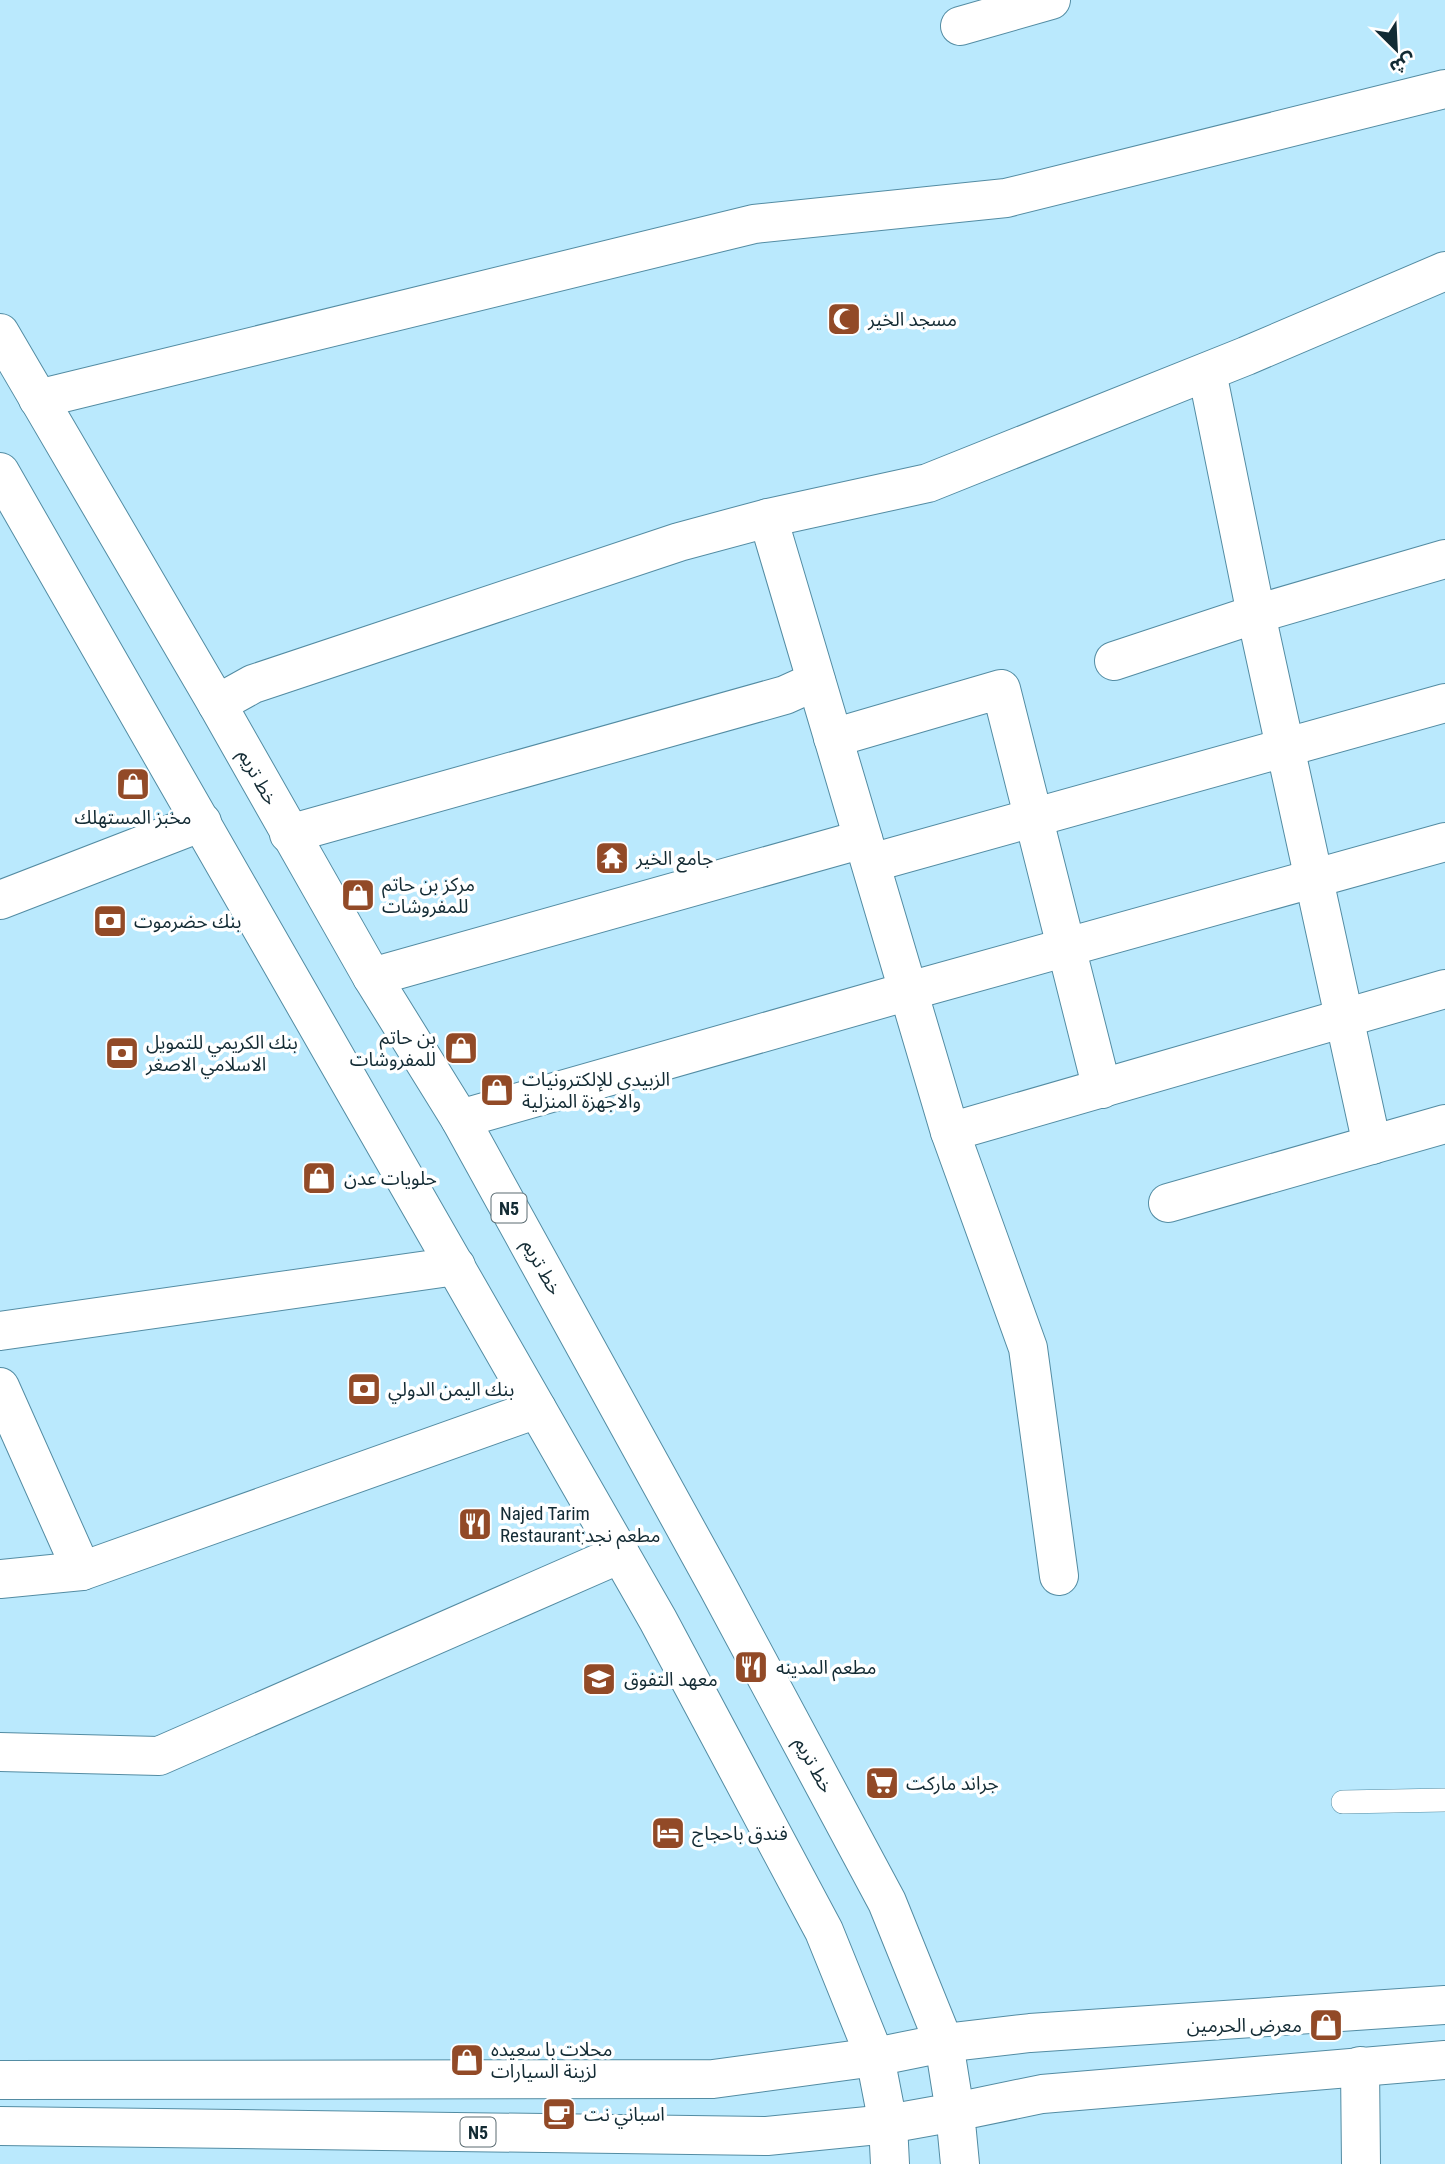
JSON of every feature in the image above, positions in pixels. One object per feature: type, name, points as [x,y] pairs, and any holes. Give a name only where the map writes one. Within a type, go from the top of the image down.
[{"type":"main road","points":[[960,26],[1051,0]]},
{"type":"main road","points":[[38,399],[754,225],[1006,198],[1445,89]]},
{"type":"main road","points":[[217,704],[253,684],[679,542],[768,518],[928,484],[1208,372],[1445,271]]},
{"type":"main road","name":"خط تريم","points":[[0,333],[217,704],[372,977],[460,1119],[718,1587],[887,1902],[944,2043],[960,2164]]},
{"type":"main road","points":[[1208,372],[1256,614],[1372,1145]]},
{"type":"main road","points":[[0,472],[620,1553],[824,1931],[875,2057],[888,2124],[890,2164]]},
{"type":"main road","points":[[768,518],[950,1132],[1028,1348],[1059,1576]]},
{"type":"main road","points":[[1114,661],[1256,614],[1445,559]]},
{"type":"main road","points":[[289,834],[785,695],[816,681]]},
{"type":"main road","points":[[833,738],[1001,689],[1102,1088]]},
{"type":"main road","points":[[372,977],[867,851],[1033,818],[1445,703]]},
{"type":"main road","points":[[0,900],[202,822]]},
{"type":"main road","points":[[460,1119],[1445,842]]},
{"type":"main road","points":[[950,1132],[1445,989]]},
{"type":"main road","points":[[1168,1203],[1445,1124]]},
{"type":"main road","points":[[0,1331],[456,1266]]},
{"type":"main road","points":[[0,1387],[82,1571]]},
{"type":"main road","points":[[0,1579],[82,1571],[537,1409]]},
{"type":"main road","points":[[0,1752],[159,1756],[620,1553]]},
{"type":"main road","points":[[0,2080],[713,2079],[875,2057],[944,2043],[1030,2033],[1445,2005]]},
{"type":"main road","points":[[955,2112],[1042,2094],[1445,2060]]},
{"type":"main road","points":[[1360,2066],[1361,2164]]},
{"type":"main road","name":"N5","points":[[0,2126],[767,2136],[888,2124],[955,2112]]},
{"type":"lane","points":[[1343,1802],[1445,1800]]},
{"type":"place","name":"مسجد الخير","points":[[844,319]]},
{"type":"place","name":"مخبز المستهلك","points":[[133,784]]},
{"type":"place","name":"جامع الخير","points":[[612,858]]},
{"type":"place","name":"مركز بن حاتم للمفروشات","points":[[358,895]]},
{"type":"place","name":"بنك حضرموت","points":[[110,921]]},
{"type":"place","name":"بن حاتم للمفروشات","points":[[461,1048]]},
{"type":"place","name":"بنك الكريمي للتمويل الاسلامي الاصغر","points":[[122,1053]]},
{"type":"place","name":"الزبيدي للإلكترونيات والاجهزة المنزلية","points":[[497,1090]]},
{"type":"place","name":"حلويات عدن","points":[[319,1178]]},
{"type":"place","name":"بنك اليمن الدولي","points":[[364,1389]]},
{"type":"place","name":"Najed Tarim Restaurant;مطعم نجد","points":[[475,1524]]},
{"type":"place","name":"مطعم المدينه","points":[[751,1667]]},
{"type":"place","name":"معهد التفوق","points":[[599,1679]]},
{"type":"place","name":"جراند ماركت","points":[[882,1783]]},
{"type":"place","name":"فندق باحجاج","points":[[668,1833]]},
{"type":"place","name":"معرض الحرمين","points":[[1326,2025]]},
{"type":"place","name":"محلات با سعيده لزينة السيارات","points":[[467,2060]]},
{"type":"place","name":"اسباني نت","points":[[559,2114]]}]
